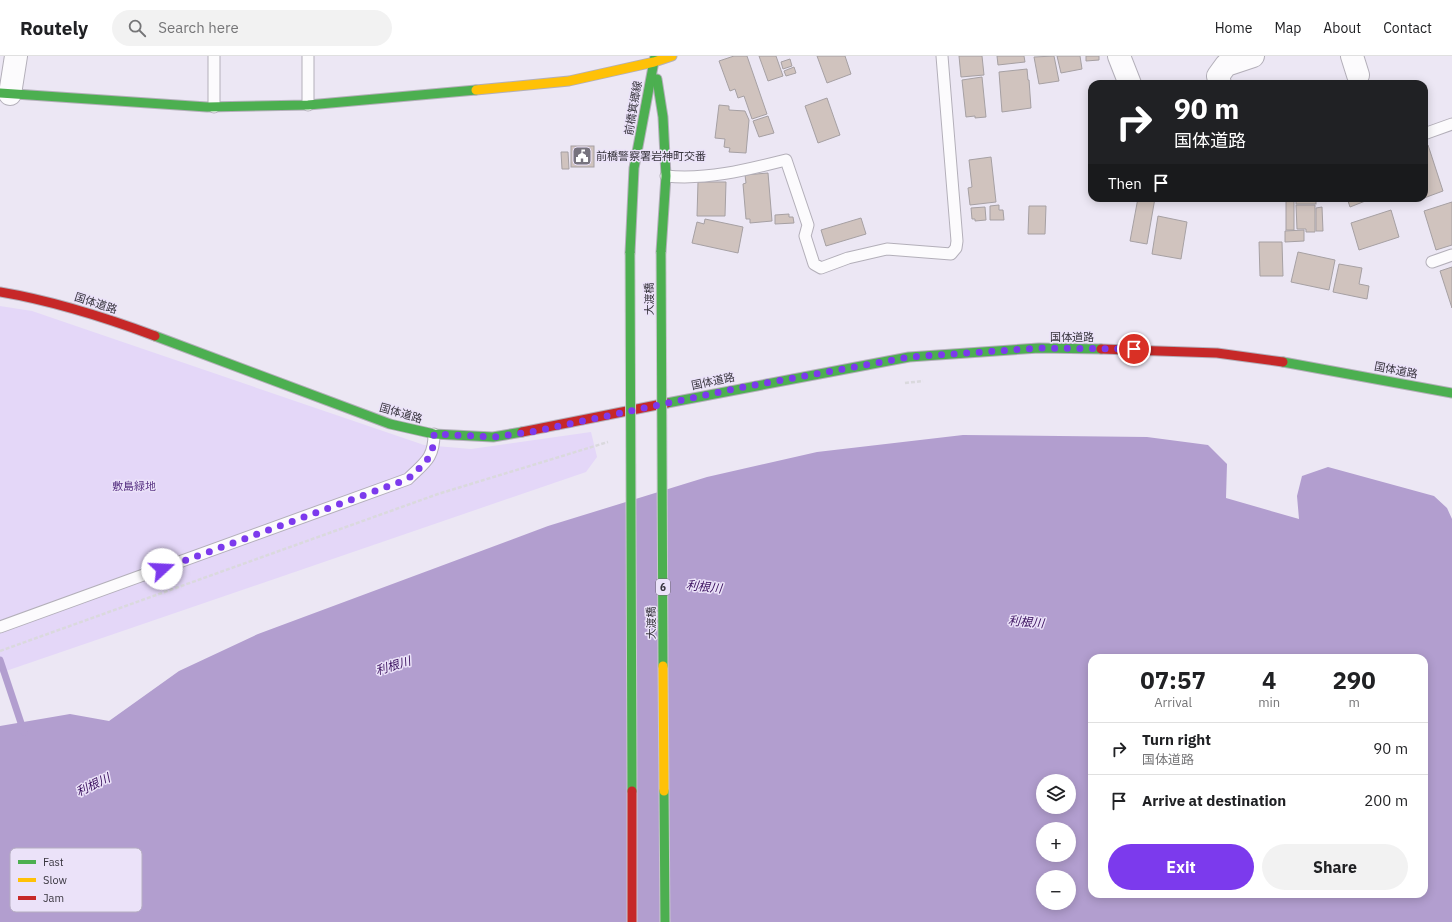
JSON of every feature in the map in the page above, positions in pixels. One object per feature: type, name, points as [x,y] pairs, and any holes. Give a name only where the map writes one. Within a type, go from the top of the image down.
[{"type":"street","points":[[16,56],[5,93],[214,107],[308,105],[569,81],[654,59],[672,56]]},
{"type":"street","points":[[1119,56],[1128,80]]},
{"type":"street","points":[[1219,80],[1218,76],[1226,65],[1253,56]]},
{"type":"street","name":"前橋箕郷線","points":[[654,59],[662,117],[666,176],[661,252]]},
{"type":"street","name":"前橋箕郷線","points":[[630,254],[634,168],[654,59]]},
{"type":"street","name":"大渡橋","points":[[661,252],[666,922]]},
{"type":"street","name":"大渡橋","points":[[630,254],[632,922]]},
{"type":"street","name":"国体道路","points":[[0,292],[36,298],[98,315],[390,424],[434,434],[493,437],[531,432],[739,388],[909,357],[1039,348],[1134,349],[1217,354],[1285,362],[1452,393]]},
{"type":"lane","points":[[214,56],[214,107]]},
{"type":"lane","points":[[308,56],[308,105]]},
{"type":"lane","points":[[666,176],[685,177],[735,173],[786,160],[808,225],[805,236],[814,264],[821,268],[848,258],[887,249],[952,254],[956,248],[957,241],[942,56]]},
{"type":"lane","points":[[1428,133],[1452,124]]},
{"type":"lane","points":[[1432,262],[1452,256]]},
{"type":"lane","points":[[0,627],[408,479],[431,456],[434,447],[434,434]]},
{"type":"path","points":[[901,384],[930,380]]},
{"type":"path","points":[[0,650],[438,494],[612,441]]},
{"type":"green space","name":"敷島緑地","points":[[0,306],[32,311],[424,445],[471,449],[591,432],[597,457],[586,472],[0,673]]},
{"type":"water","name":"利根川","points":[[963,435],[1147,437],[1208,445],[1227,464],[1226,498],[1299,519],[1297,496],[1302,476],[1328,467],[1434,496],[1447,508],[1452,519],[1452,922],[0,922],[0,726],[70,714],[109,721],[179,671],[258,634],[548,526],[707,477],[817,452]]},
{"type":"building","points":[[734,56],[747,56],[767,114],[752,119],[744,96],[738,98],[735,89],[730,91],[719,61]]},
{"type":"building","points":[[759,56],[776,56],[783,76],[768,81]]},
{"type":"building","points":[[817,56],[845,56],[851,74],[827,83]]},
{"type":"building","points":[[959,56],[982,56],[984,75],[961,77]]},
{"type":"building","points":[[997,56],[1024,56],[1025,62],[998,65]]},
{"type":"building","points":[[1054,56],[1059,81],[1039,84],[1034,57]]},
{"type":"building","points":[[1057,56],[1080,56],[1082,69],[1061,73]]},
{"type":"building","points":[[1086,56],[1099,56],[1099,60],[1086,61]]},
{"type":"building","points":[[790,59],[792,66],[783,69],[781,62]]},
{"type":"building","points":[[794,67],[796,73],[786,76],[784,71]]},
{"type":"building","points":[[1027,69],[1031,108],[1002,112],[999,72]]},
{"type":"building","points":[[982,77],[986,117],[966,117],[962,80]]},
{"type":"building","points":[[827,98],[840,135],[818,143],[805,106]]},
{"type":"building","points":[[719,105],[729,106],[729,110],[745,111],[749,120],[746,153],[729,152],[730,148],[724,147],[725,139],[715,138]]},
{"type":"building","points":[[768,116],[774,133],[759,137],[753,121]]},
{"type":"building","points":[[1428,145],[1443,191],[1428,197]]},
{"type":"building","name":"前橋警察署岩神町交番","points":[[571,146],[594,146],[594,167],[571,167]]},
{"type":"building","points":[[561,152],[568,152],[569,169],[562,169]]},
{"type":"building","points":[[991,157],[996,202],[970,205],[968,188],[972,187],[969,160]]},
{"type":"building","points":[[768,173],[772,221],[750,223],[750,219],[746,219],[743,184],[746,183],[745,175]]},
{"type":"building","points":[[698,182],[726,182],[725,216],[697,216]]},
{"type":"building","points":[[1137,202],[1154,202],[1147,244],[1130,241]]},
{"type":"building","points":[[1286,202],[1294,202],[1294,230],[1286,230]]},
{"type":"building","points":[[1296,202],[1316,202],[1316,204],[1296,204]]},
{"type":"building","points":[[1348,202],[1363,202],[1350,207]]},
{"type":"building","points":[[1452,202],[1452,245],[1436,250],[1424,211]]},
{"type":"building","points":[[999,205],[999,210],[1003,210],[1004,220],[990,220],[990,206]]},
{"type":"building","points":[[1296,205],[1315,205],[1315,232],[1306,232],[1306,229],[1297,229]]},
{"type":"building","points":[[1029,206],[1046,206],[1045,234],[1028,234]]},
{"type":"building","points":[[985,207],[986,220],[975,221],[975,219],[972,219],[971,208]]},
{"type":"building","points":[[1322,207],[1323,231],[1316,231],[1316,208]]},
{"type":"building","points":[[1391,210],[1399,237],[1359,250],[1351,223]]},
{"type":"building","points":[[789,214],[789,217],[793,217],[794,223],[775,224],[775,215]]},
{"type":"building","points":[[1158,216],[1187,222],[1181,259],[1152,254]]},
{"type":"building","points":[[861,218],[866,234],[826,246],[821,230]]},
{"type":"building","points":[[705,219],[743,227],[738,253],[692,243],[697,222],[704,224]]},
{"type":"building","points":[[1304,230],[1304,241],[1285,242],[1285,231]]},
{"type":"building","points":[[1259,242],[1282,242],[1283,276],[1260,276]]},
{"type":"building","points":[[1298,252],[1335,260],[1329,290],[1291,282]]},
{"type":"building","points":[[1339,264],[1362,268],[1359,284],[1369,286],[1367,299],[1333,292]]},
{"type":"building","points":[[1452,267],[1452,308],[1440,271]]},
{"type":"waterway","points":[[0,660],[24,732]]},
{"type":"traffic: fast","points":[[630,253],[634,168],[655,56]]},
{"type":"traffic: fast","points":[[657,79],[663,117],[666,176],[661,252]]},
{"type":"traffic: fast","points":[[0,93],[207,107],[308,105],[476,90]]},
{"type":"traffic: fast","points":[[661,252],[663,666]]},
{"type":"traffic: fast","points":[[630,253],[632,791]]},
{"type":"traffic: fast","points":[[155,336],[390,424],[434,434],[493,437],[522,432]]},
{"type":"traffic: fast","points":[[667,403],[909,357],[1039,348],[1101,349]]},
{"type":"traffic: fast","points":[[1283,362],[1452,393]]},
{"type":"traffic: fast","points":[[664,791],[665,922]]},
{"type":"traffic: slow","points":[[476,90],[569,81],[654,62],[672,56]]},
{"type":"traffic: slow","points":[[663,666],[664,791]]},
{"type":"traffic: jam","points":[[0,292],[79,310],[155,336]]},
{"type":"traffic: jam","points":[[1101,349],[1217,353],[1283,362]]},
{"type":"traffic: jam","points":[[522,432],[667,403]]},
{"type":"traffic: jam","points":[[632,791],[632,922]]},
{"type":"place","name":"前橋警察署岩神町交番","points":[[582,156]]},
{"type":"route","points":[[162,569],[382,490],[408,479],[431,456],[434,447],[434,434],[493,437],[531,432],[739,388],[909,357],[1039,348],[1134,349]]}]
